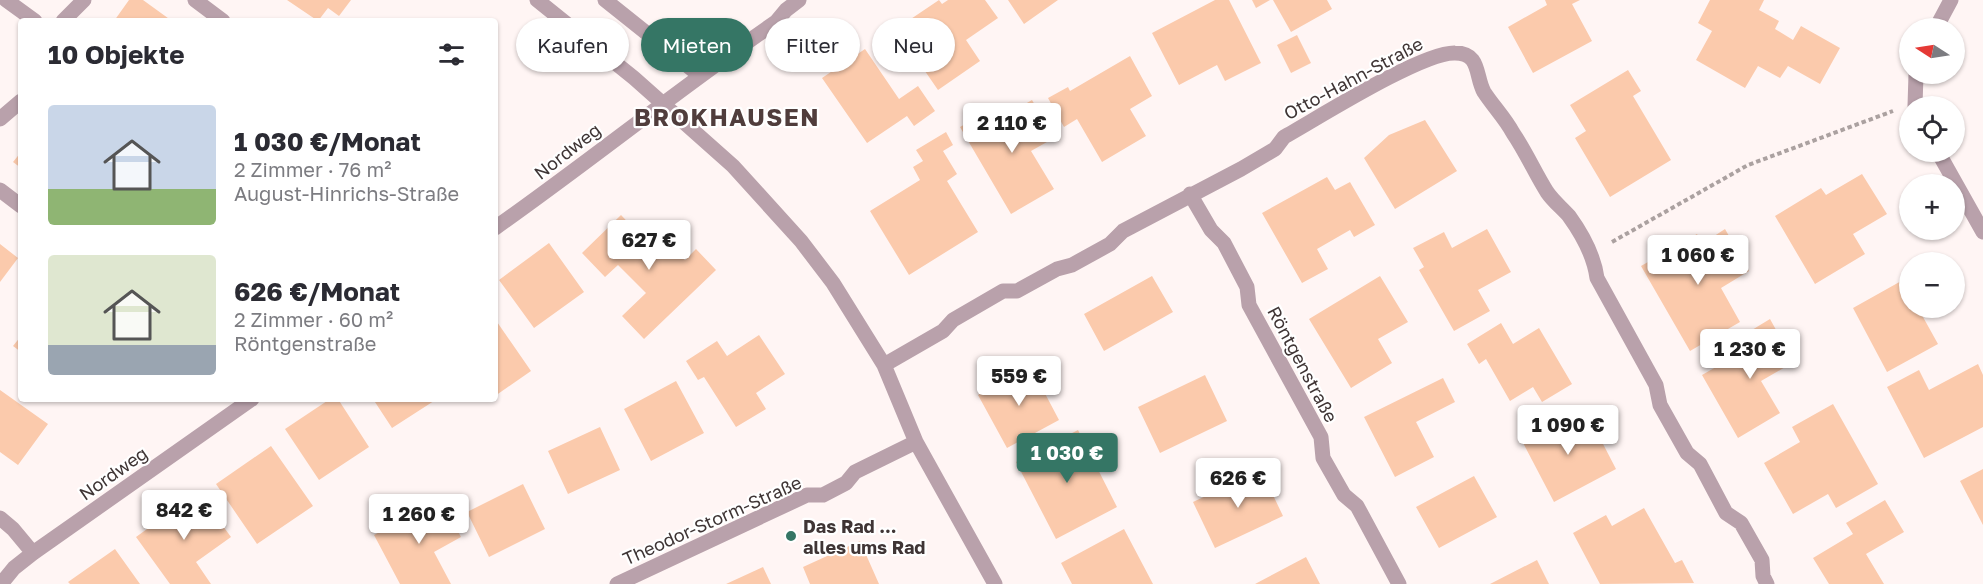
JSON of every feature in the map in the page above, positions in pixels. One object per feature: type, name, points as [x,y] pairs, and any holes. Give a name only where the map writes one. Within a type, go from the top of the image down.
[{"type":"street","points":[[6,0],[30,18]]},
{"type":"street","points":[[66,18],[84,0]]},
{"type":"street","points":[[195,0],[219,18]]},
{"type":"street","points":[[537,0],[634,78],[733,166],[783,218],[833,283],[884,364],[916,442],[995,584]]},
{"type":"street","points":[[605,0],[699,75]]},
{"type":"street","name":"Nordweg","points":[[498,226],[571,175],[699,75],[776,22],[799,0]]},
{"type":"street","points":[[1942,18],[1952,0]]},
{"type":"street","name":"Otto-Hahn-Straße","points":[[884,364],[943,332],[953,320],[1003,291],[1017,291],[1110,244],[1123,231],[1241,169],[1275,149],[1284,137],[1417,63],[1442,54],[1461,53],[1473,60],[1479,67],[1479,83],[1498,114],[1512,130],[1549,195],[1569,217],[1591,254],[1595,262],[1597,278],[1656,386],[1660,405],[1687,453],[1700,464],[1725,513],[1741,523],[1762,560],[1763,576],[1767,584]]},
{"type":"street","points":[[0,119],[18,104]]},
{"type":"street","points":[[1944,162],[1983,232]]},
{"type":"street","points":[[0,190],[18,204]]},
{"type":"street","name":"Röntgenstraße","points":[[1190,194],[1211,230],[1224,243],[1247,287],[1249,305],[1321,437],[1323,458],[1344,495],[1357,506],[1399,584]]},
{"type":"street","name":"Nordweg","points":[[1,584],[14,568],[33,553],[248,402]]},
{"type":"street","name":"Theodor-Storm-Straße","points":[[616,584],[807,495],[823,495],[846,483],[855,472],[916,442]]},
{"type":"street","points":[[0,518],[33,553]]},
{"type":"path","points":[[1591,254],[1748,165],[1899,111]]},
{"type":"building","points":[[129,0],[143,0],[168,18],[116,18]]},
{"type":"building","points":[[287,0],[351,0],[339,16],[328,8],[320,18],[314,18]]},
{"type":"building","points":[[939,0],[942,4],[948,0],[985,0],[998,18],[966,40],[980,61],[938,90],[926,72],[955,72],[955,18],[912,18]]},
{"type":"building","points":[[1008,0],[1058,0],[1024,24]]},
{"type":"building","points":[[1215,0],[1229,0],[1261,63],[1225,81],[1217,65],[1179,85],[1152,33]]},
{"type":"building","points":[[1252,0],[1270,0],[1256,8]]},
{"type":"building","points":[[1273,0],[1327,0],[1332,9],[1291,32]]},
{"type":"building","points":[[1545,0],[1580,0],[1572,4],[1592,41],[1533,73],[1508,27],[1547,5]]},
{"type":"building","points":[[1710,0],[1764,0],[1759,10],[1779,21],[1775,29],[1793,40],[1801,26],[1840,48],[1820,84],[1788,66],[1780,78],[1758,66],[1745,88],[1696,60],[1712,31],[1698,23]]},
{"type":"building","points":[[1297,35],[1311,63],[1291,73],[1277,45]]},
{"type":"building","points":[[865,49],[872,59],[872,72],[881,72],[899,99],[918,86],[935,111],[914,126],[907,116],[867,143],[822,78],[831,72],[860,72],[860,52]]},
{"type":"building","points":[[1130,56],[1152,96],[1130,109],[1146,136],[1102,162],[1077,119],[1064,127],[1048,98],[1068,87],[1070,91]]},
{"type":"building","points":[[1628,70],[1641,91],[1633,96],[1671,160],[1610,197],[1575,138],[1586,131],[1570,105]]},
{"type":"building","points":[[1032,100],[1054,138],[1031,151],[1054,189],[1011,214],[960,127],[985,113],[991,124]]},
{"type":"building","points":[[1425,120],[1457,171],[1395,209],[1364,158],[1389,135]]},
{"type":"building","points":[[946,132],[953,145],[943,151],[957,174],[947,181],[978,232],[909,275],[870,211],[920,180],[913,167],[923,161],[916,150]]},
{"type":"building","points":[[18,156],[18,166],[13,162]]},
{"type":"building","points":[[1862,174],[1887,214],[1853,234],[1865,254],[1815,284],[1775,216],[1821,188],[1826,195]]},
{"type":"building","points":[[1327,177],[1335,190],[1350,182],[1375,225],[1354,237],[1350,230],[1317,249],[1328,269],[1302,283],[1262,213]]},
{"type":"building","points":[[621,215],[642,237],[653,226],[685,260],[696,249],[716,270],[644,339],[622,316],[646,293],[618,265],[605,277],[582,253]]},
{"type":"building","points":[[1487,229],[1511,272],[1478,290],[1490,311],[1454,331],[1419,270],[1424,267],[1413,248],[1444,232],[1452,248]]},
{"type":"building","points":[[1725,229],[1749,271],[1721,288],[1740,322],[1690,351],[1641,266],[1697,234],[1702,244]]},
{"type":"building","points":[[549,243],[584,292],[534,328],[499,280]]},
{"type":"building","points":[[0,244],[18,258],[0,282]]},
{"type":"building","points":[[1152,276],[1173,312],[1104,351],[1084,314]]},
{"type":"building","points":[[1380,276],[1408,322],[1378,339],[1392,363],[1351,388],[1309,319]]},
{"type":"building","points":[[1899,282],[1899,318],[1924,318],[1938,344],[1887,372],[1853,308]]},
{"type":"building","points":[[1770,319],[1794,362],[1761,381],[1780,413],[1738,438],[1702,375],[1749,348],[1742,336]]},
{"type":"building","points":[[498,323],[531,371],[498,394]]},
{"type":"building","points":[[1501,323],[1513,344],[1539,328],[1572,384],[1542,402],[1533,387],[1510,401],[1486,359],[1479,364],[1467,344]]},
{"type":"building","points":[[759,335],[785,374],[756,393],[766,409],[736,427],[704,377],[698,380],[686,361],[717,341],[727,356]]},
{"type":"building","points":[[18,340],[18,350],[13,346]]},
{"type":"building","points":[[1978,364],[1983,375],[1983,427],[1924,458],[1887,387],[1919,370],[1929,390]]},
{"type":"building","points":[[1031,367],[1059,420],[1007,448],[978,395]]},
{"type":"building","points":[[1205,375],[1227,421],[1160,453],[1138,407]]},
{"type":"building","points":[[1443,378],[1455,402],[1416,422],[1434,457],[1395,477],[1364,417]]},
{"type":"building","points":[[676,381],[704,433],[651,461],[624,409]]},
{"type":"building","points":[[0,390],[48,424],[18,465],[0,452]]},
{"type":"building","points":[[326,402],[340,402],[369,447],[319,480],[285,429]]},
{"type":"building","points":[[375,402],[432,402],[392,428]]},
{"type":"building","points":[[1833,404],[1878,484],[1836,508],[1828,494],[1793,514],[1764,463],[1800,442],[1792,427]]},
{"type":"building","points":[[1588,415],[1616,469],[1554,502],[1520,437],[1551,420],[1557,432]]},
{"type":"building","points":[[600,427],[620,470],[568,494],[548,451]]},
{"type":"building","points":[[1078,430],[1117,507],[1056,539],[1016,462]]},
{"type":"building","points":[[271,446],[313,506],[257,544],[216,484]]},
{"type":"building","points":[[1983,469],[1983,525],[1960,481]]},
{"type":"building","points":[[1261,470],[1283,516],[1215,548],[1193,502]]},
{"type":"building","points":[[1474,476],[1497,517],[1439,548],[1416,507]]},
{"type":"building","points":[[523,484],[545,529],[489,557],[467,512]]},
{"type":"building","points":[[198,492],[231,537],[196,562],[211,584],[170,584],[136,537]]},
{"type":"building","points":[[441,499],[461,537],[434,552],[451,584],[400,584],[374,535]]},
{"type":"building","points":[[1885,500],[1904,532],[1866,554],[1884,584],[1829,584],[1813,558],[1853,534],[1846,523]]},
{"type":"building","points":[[1644,508],[1675,563],[1682,560],[1694,583],[1600,584],[1573,533],[1606,515],[1612,526]]},
{"type":"building","points":[[1124,529],[1153,584],[1072,584],[1061,563]]},
{"type":"building","points":[[860,541],[879,584],[810,584],[803,567]]},
{"type":"building","points":[[115,549],[140,584],[70,584],[68,582]]},
{"type":"building","points":[[1306,557],[1320,584],[1255,584]]},
{"type":"building","points":[[1537,560],[1549,584],[1490,584]]},
{"type":"building","points":[[763,567],[771,584],[726,584]]},
{"type":"place","name":"Das Rad ... alles ums Rad","points":[[791,536]]},
{"type":"district","name":"BROKHAUSEN","points":[[727,116]]}]
